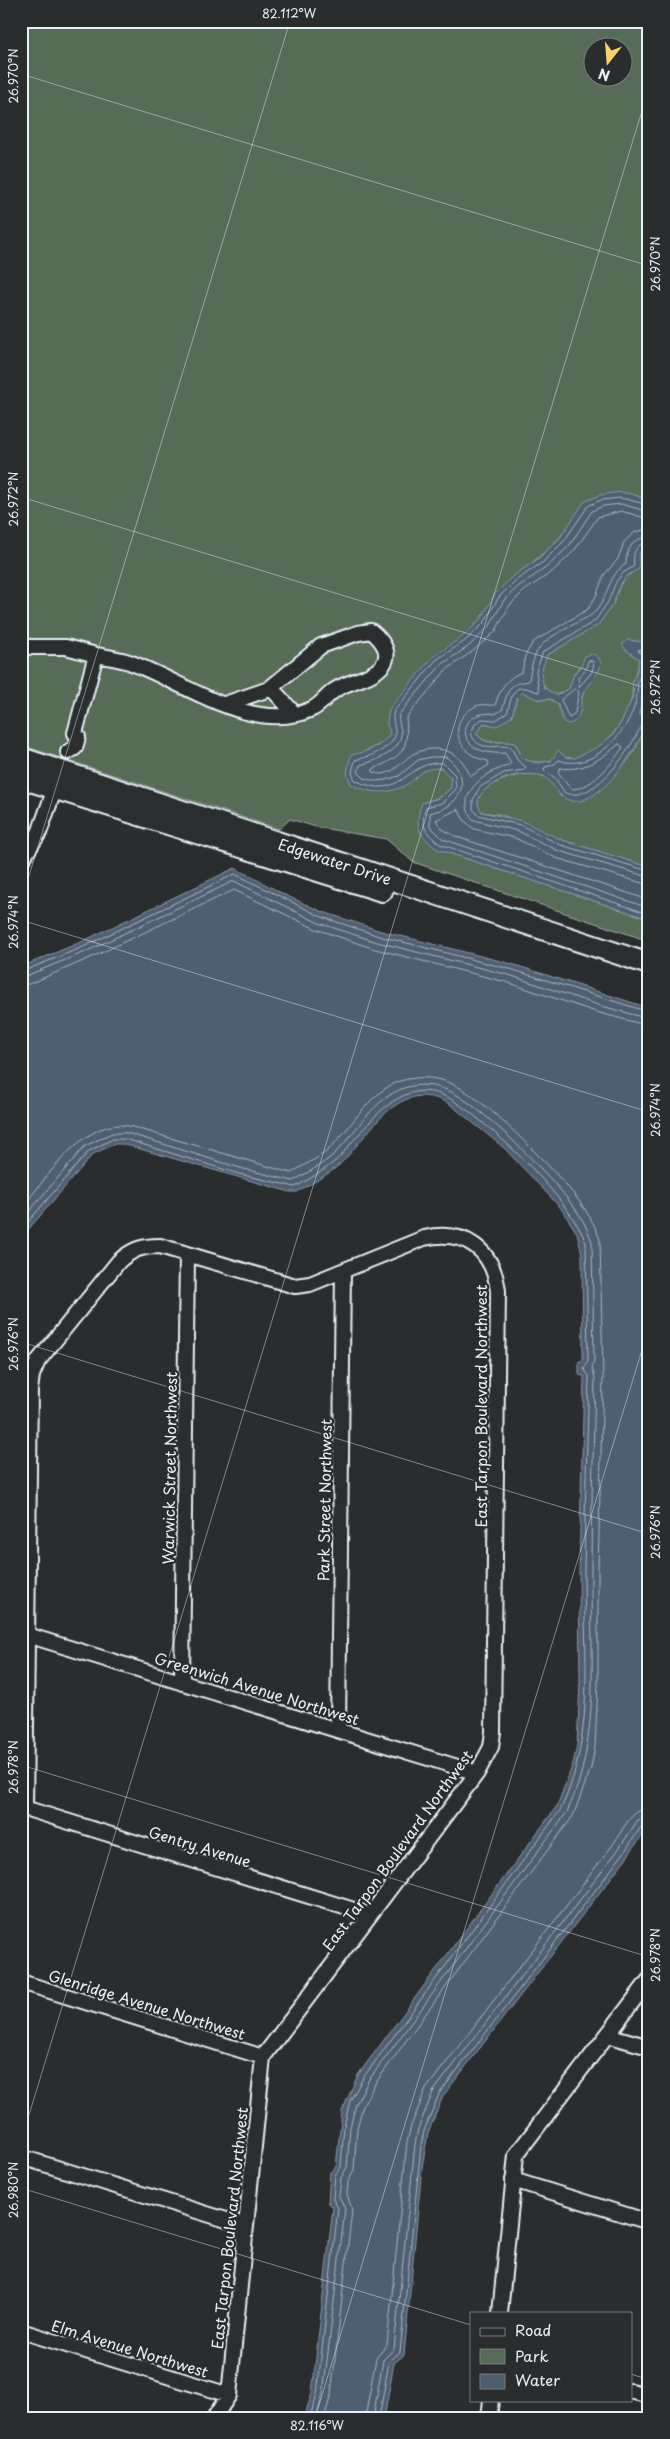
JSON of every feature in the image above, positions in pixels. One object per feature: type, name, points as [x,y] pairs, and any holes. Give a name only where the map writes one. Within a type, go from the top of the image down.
[{"type":"street","points":[[21,647],[66,647],[129,662],[181,687],[225,704],[256,715],[287,716],[313,709],[336,689],[367,678],[384,665],[386,652],[383,640],[371,631],[358,633],[321,646],[271,688],[225,704]]},
{"type":"street","points":[[21,861],[39,833],[68,752],[75,748],[78,737],[75,733],[96,655]]},
{"type":"street","points":[[271,688],[295,714]]},
{"type":"street","name":"Edgewater Drive","points":[[21,758],[58,780],[649,975]]},
{"type":"street","name":"Edgewater Drive","points":[[21,778],[58,780],[649,964]]},
{"type":"street","name":"East Tarpon Boulevard Northwest","points":[[23,1808],[30,1390],[32,1375],[45,1353],[119,1260],[131,1250],[145,1246],[160,1246],[295,1286],[310,1284],[424,1238],[438,1235],[454,1236],[468,1241],[480,1250],[490,1262],[496,1276],[498,1291],[493,1732],[488,1754],[477,1773],[263,2056],[229,2395],[214,2418]]},
{"type":"street","name":"Warwick Street Northwest","points":[[182,1682],[187,1254]]},
{"type":"street","name":"Park Street Northwest","points":[[338,1730],[343,1271]]},
{"type":"street","name":"Greenwich Avenue Northwest","points":[[27,1635],[477,1773]]},
{"type":"street","name":"Gentry Avenue","points":[[23,1808],[370,1915]]},
{"type":"street","points":[[500,2312],[516,2155],[649,1980]]},
{"type":"street","name":"Glenridge Avenue Northwest","points":[[21,1982],[263,2056]]},
{"type":"street","points":[[607,2035],[649,2047]]},
{"type":"street","points":[[21,2157],[246,2226]]},
{"type":"street","points":[[513,2180],[649,2222]]},
{"type":"street","name":"Elm Avenue Northwest","points":[[21,2331],[229,2395]]},
{"type":"street","points":[[632,2391],[649,2396]]},
{"type":"street","points":[[489,2418],[491,2402]]},
{"type":"green space","points":[[21,21],[649,21],[649,319],[643,337],[649,381],[649,501],[635,495],[584,502],[570,525],[553,544],[512,577],[386,741],[362,753],[415,778],[424,771],[433,768],[441,768],[448,775],[452,781],[448,791],[437,798],[422,803],[420,832],[437,849],[649,919],[649,941],[413,862],[386,839],[316,827],[290,819],[279,829],[21,745]]},
{"type":"green space","points":[[644,548],[649,548],[649,643],[628,640],[626,650],[639,659],[633,681],[632,698],[624,718],[617,728],[602,744],[584,756],[537,762],[522,758],[516,744],[480,738],[476,733],[485,723],[490,725],[512,716],[517,697],[522,692],[537,699],[550,699],[558,705],[581,703],[584,690],[591,683],[583,663],[574,674],[569,689],[556,695],[545,688],[541,678],[544,661],[547,655],[598,625],[613,604],[620,585],[639,565],[637,559]]},
{"type":"green space","points":[[649,717],[649,867],[562,840],[502,815],[482,812],[478,803],[480,795],[487,788],[498,782],[523,775],[534,774],[543,776],[551,782],[561,797],[625,764],[636,748]]},
{"type":"water","points":[[649,319],[649,381],[643,337]]},
{"type":"water","points":[[621,492],[649,501],[649,548],[644,548],[639,554],[639,569],[626,576],[620,585],[613,604],[598,625],[547,655],[541,672],[544,688],[556,695],[569,689],[574,674],[581,667],[585,656],[590,654],[600,660],[601,664],[597,674],[582,696],[577,719],[568,724],[563,721],[558,705],[551,699],[537,699],[522,692],[517,697],[512,716],[497,726],[484,723],[476,733],[484,741],[511,742],[516,744],[522,758],[535,763],[551,761],[558,750],[565,757],[575,758],[599,746],[613,735],[632,699],[639,659],[626,650],[622,644],[628,640],[649,643],[649,717],[645,728],[620,770],[596,793],[584,800],[567,800],[544,776],[523,774],[510,776],[495,783],[482,793],[478,805],[482,812],[522,821],[562,840],[649,867],[649,919],[437,849],[422,834],[419,829],[418,818],[422,803],[439,798],[451,788],[451,778],[441,768],[423,771],[404,786],[383,792],[370,791],[351,784],[347,774],[351,755],[373,748],[387,739],[390,734],[387,723],[389,709],[433,657],[462,637],[481,620],[495,594],[512,577],[539,558],[560,538],[584,502],[600,495]]},
{"type":"water","points":[[235,868],[287,896],[323,912],[381,931],[512,964],[649,1008],[649,1818],[646,1830],[627,1857],[443,2096],[428,2133],[422,2167],[404,2355],[394,2363],[384,2418],[304,2418],[312,2393],[333,2207],[328,2202],[330,2172],[336,2167],[342,2111],[358,2075],[557,1806],[573,1764],[577,1745],[580,1683],[579,1570],[584,1376],[579,1375],[579,1361],[583,1361],[582,1254],[577,1233],[560,1207],[504,1148],[451,1105],[432,1097],[416,1097],[400,1102],[374,1125],[339,1165],[297,1192],[290,1192],[123,1144],[115,1144],[93,1154],[21,1238],[21,967],[81,942]]}]
